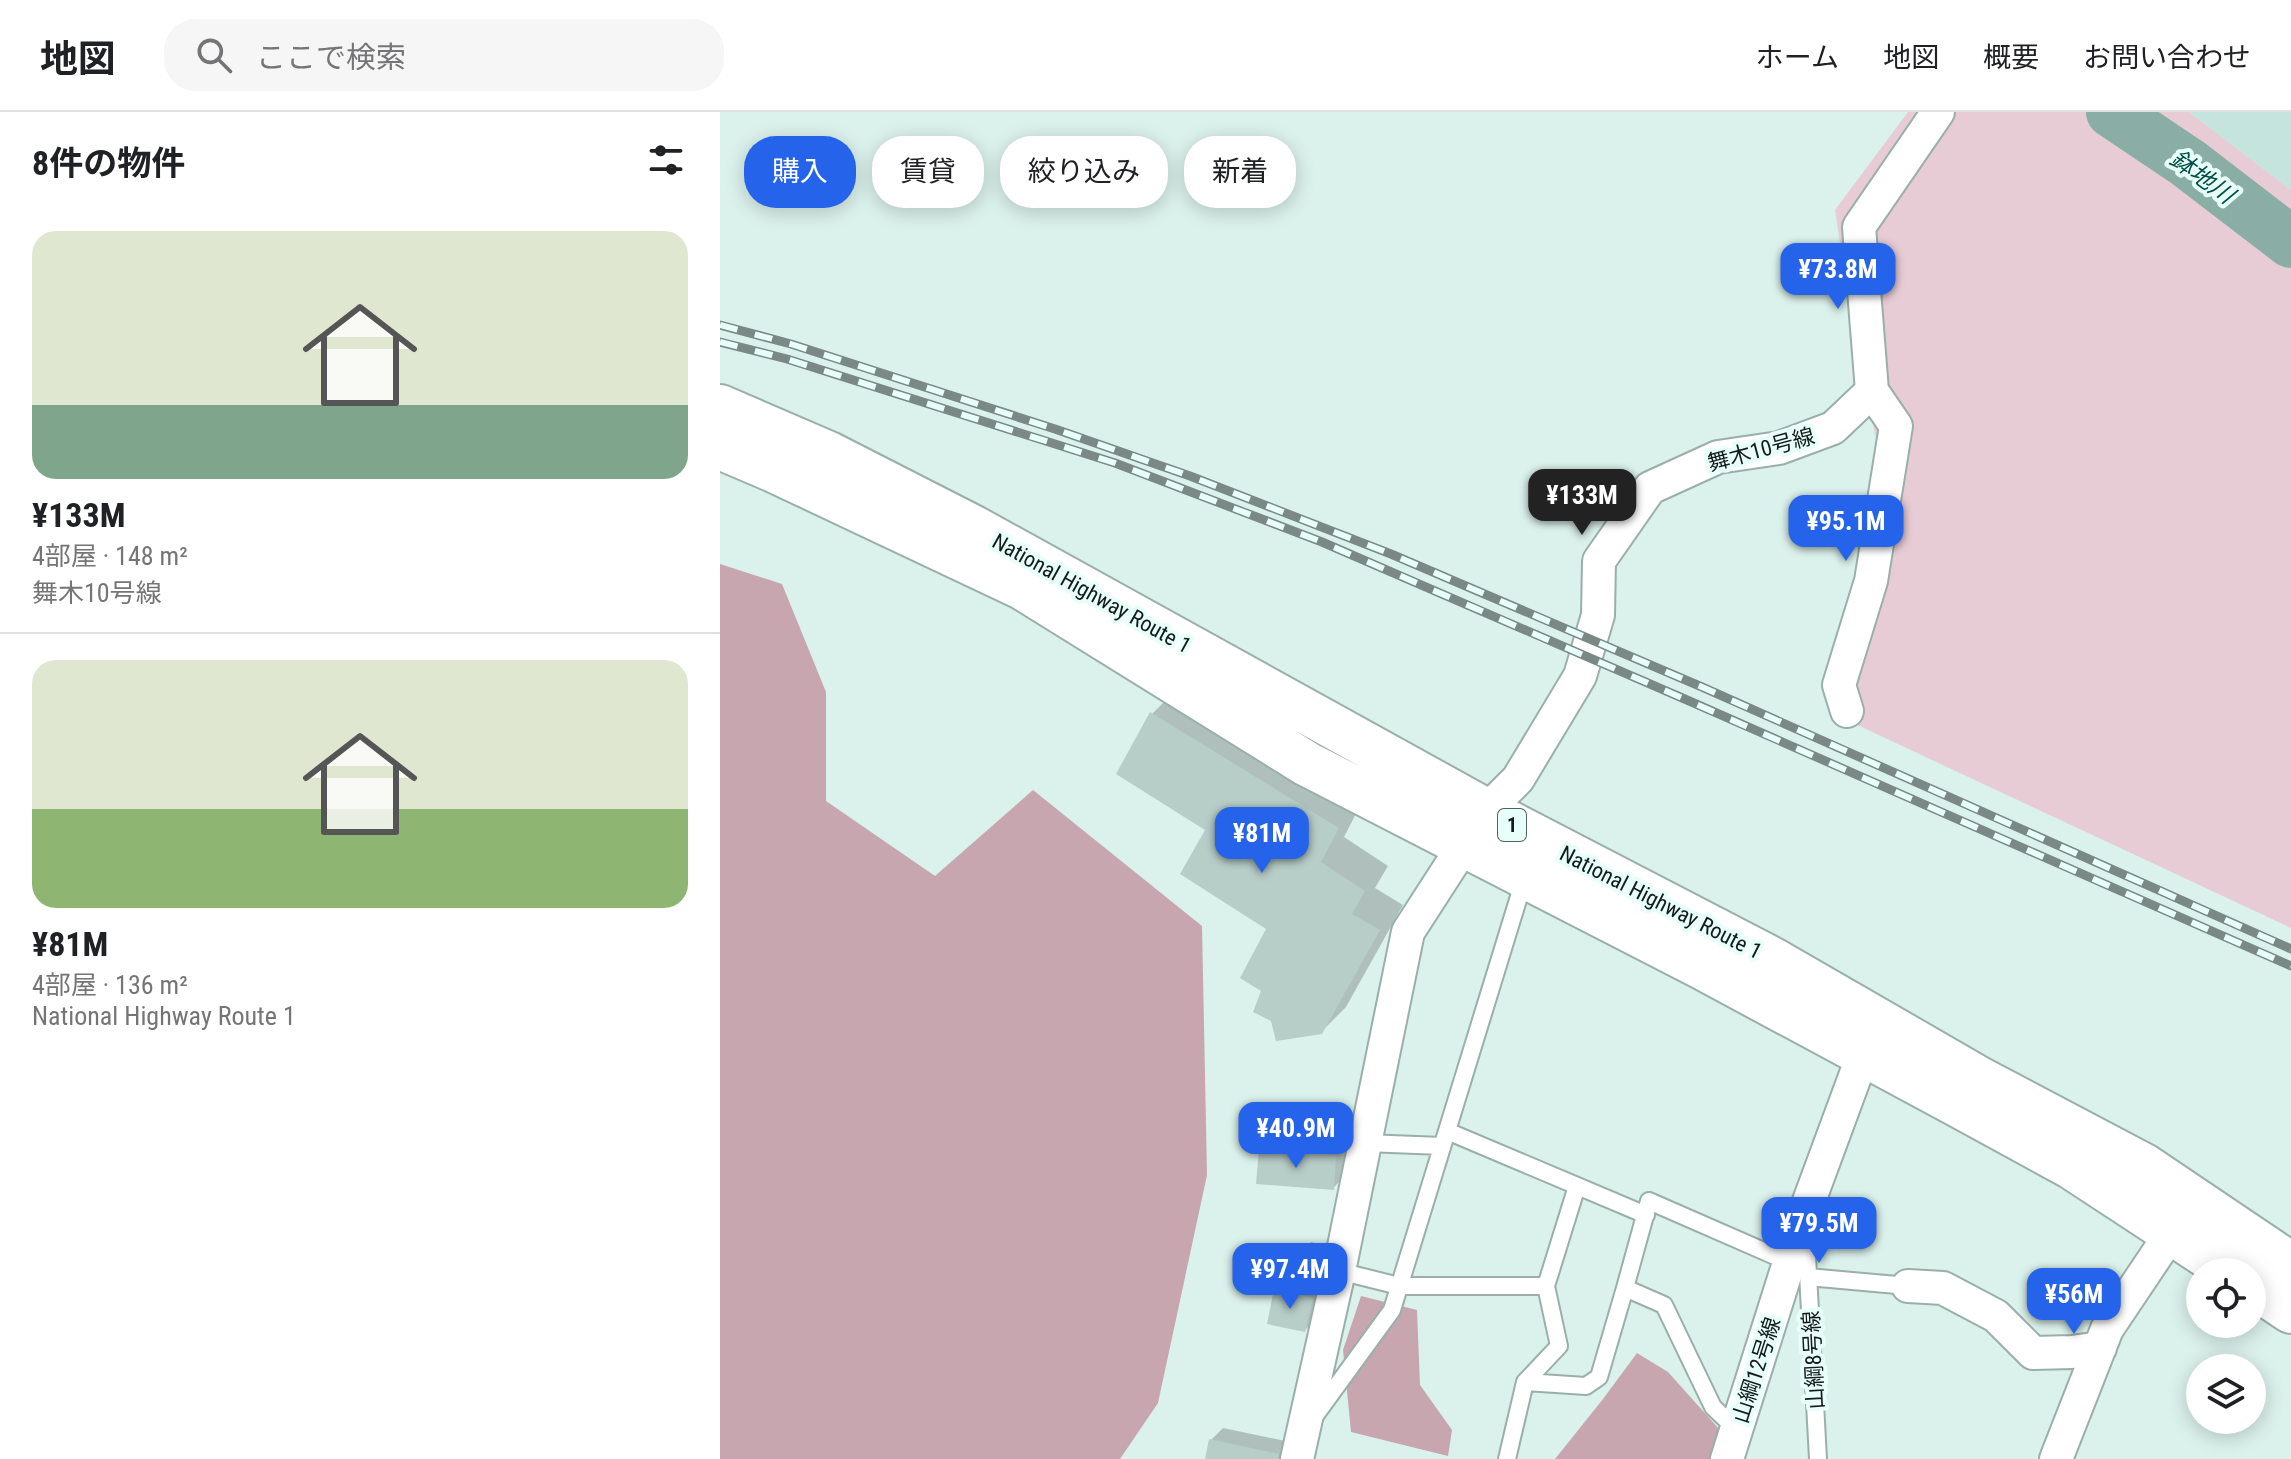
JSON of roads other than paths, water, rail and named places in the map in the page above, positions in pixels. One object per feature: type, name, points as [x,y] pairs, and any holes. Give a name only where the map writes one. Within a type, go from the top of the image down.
[{"type":"highway","name":"National Highway Route 1","points":[[720,407],[829,454],[974,528],[1475,827],[1526,876],[2072,1167],[2211,1258]]},
{"type":"highway","name":"National Highway Route 1","points":[[720,447],[1022,587],[1307,764],[1475,827],[1773,960],[1981,1080],[2144,1166],[2291,1265]]},
{"type":"highway","points":[[2266,1294],[2291,1311]]},
{"type":"street","points":[[1847,711],[1839,685],[1871,581],[1896,426],[1872,391],[1859,227],[1938,112]]},
{"type":"street","name":"舞木10号線","points":[[1300,1446],[1408,932],[1475,827],[1518,779],[1580,676],[1598,615],[1599,561],[1650,488],[1718,457],[1779,448],[1833,428],[1872,391]]},
{"type":"street","name":"山綱12号線","points":[[1732,1445],[1800,1270],[1805,1212],[1863,1055]]},
{"type":"street","points":[[2056,1459],[2107,1329],[2172,1232]]},
{"type":"street","points":[[1908,1286],[1943,1288],[1996,1316],[2033,1353],[2100,1348]]},
{"type":"lane","points":[[1300,1446],[1392,1310],[1526,876]]},
{"type":"lane","points":[[1365,1143],[1444,1138],[1577,1186],[1646,1215]]},
{"type":"lane","points":[[1507,1459],[1525,1382],[1559,1346],[1546,1286],[1577,1186]]},
{"type":"lane","points":[[1525,1382],[1586,1386],[1599,1377],[1649,1201],[1800,1270],[1908,1286]]},
{"type":"lane","name":"山綱8号線","points":[[1800,1270],[1818,1459]]},
{"type":"lane","points":[[1339,1271],[1399,1286],[1546,1286]]},
{"type":"lane","points":[[1625,1288],[1664,1305],[1732,1445]]},
{"type":"waterway","name":"鉢地川","points":[[2112,112],[2188,163],[2291,242]]},
{"type":"railway","points":[[720,325],[791,344],[1055,429],[1190,476],[1391,554],[1702,687],[2291,949]]},
{"type":"railway","points":[[720,342],[787,359],[1115,463],[1322,542],[2291,966]]}]
